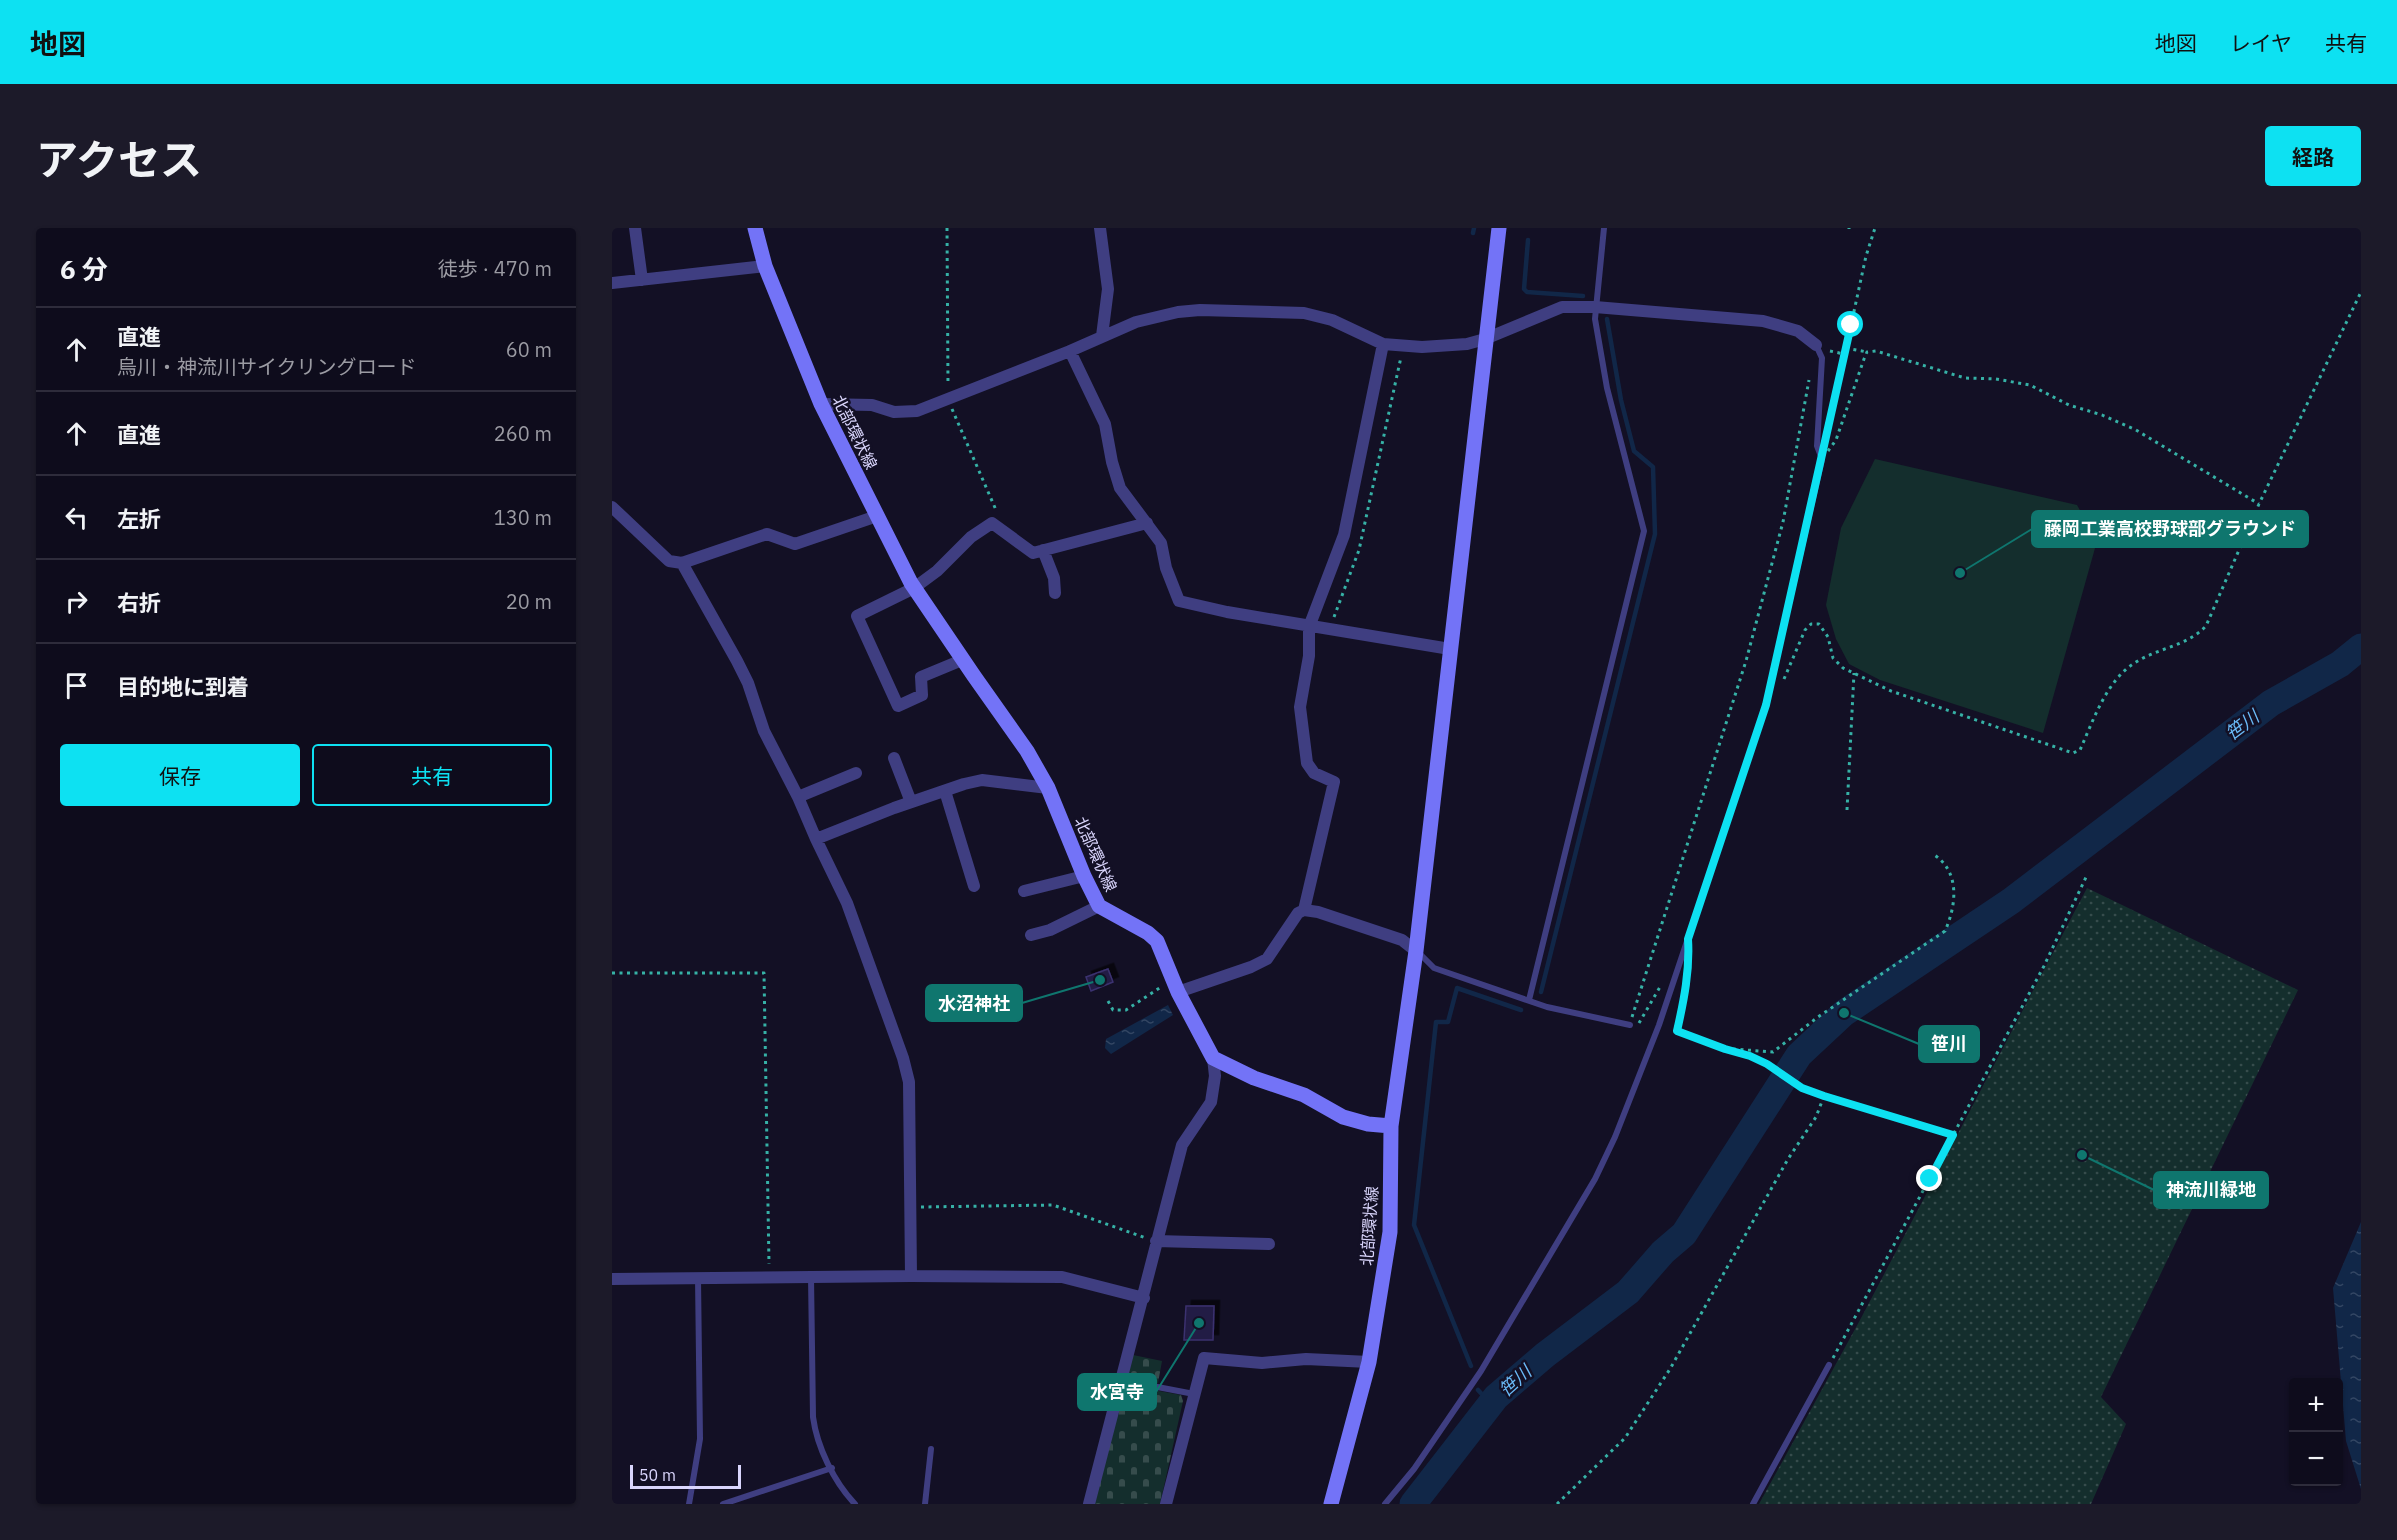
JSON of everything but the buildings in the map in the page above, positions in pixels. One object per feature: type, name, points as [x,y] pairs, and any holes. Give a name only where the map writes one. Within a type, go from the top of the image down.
[{"type":"street","points":[[635,228],[642,280]]},
{"type":"street","name":"北部環状線","points":[[755,228],[765,266],[820,404],[914,588],[1027,751],[1048,789],[1099,906],[1148,933],[1157,941],[1175,986],[1213,1058]]},
{"type":"street","points":[[1100,228],[1108,289],[1102,336]]},
{"type":"street","name":"北部環状線","points":[[1331,1504],[1369,1362],[1390,1232],[1391,1126],[1416,951],[1499,228]]},
{"type":"street","points":[[612,283],[765,266]]},
{"type":"street","points":[[820,404],[872,405],[894,412],[917,411],[1070,351],[1136,322],[1178,312],[1212,310],[1304,313],[1332,320],[1383,344],[1442,346],[1485,339],[1562,307],[1595,306],[1762,321],[1798,331],[1816,345]]},
{"type":"street","points":[[1304,910],[1334,782],[1314,773],[1307,763],[1300,707],[1309,656],[1309,627],[1344,535],[1383,344]]},
{"type":"street","points":[[1070,351],[1105,424],[1120,489],[1161,543],[1166,568],[1179,601],[1309,627],[1450,649]]},
{"type":"street","points":[[612,507],[669,561],[682,563],[767,534],[795,544],[877,516]]},
{"type":"street","points":[[963,660],[921,677],[922,694],[898,706],[857,616],[914,588],[937,571],[971,537],[992,523],[1033,553],[1147,523]]},
{"type":"street","points":[[1043,550],[1054,579],[1055,593]]},
{"type":"street","points":[[682,563],[684,571],[748,683],[764,731],[798,797],[847,903],[903,1058],[909,1082],[911,1276]]},
{"type":"street","points":[[894,758],[911,802]]},
{"type":"street","points":[[798,797],[856,773]]},
{"type":"street","points":[[816,839],[911,802],[982,780],[1048,789]]},
{"type":"street","points":[[945,791],[974,886]]},
{"type":"street","points":[[1024,891],[1084,876]]},
{"type":"street","points":[[1031,935],[1050,930],[1099,906]]},
{"type":"street","points":[[1175,986],[1251,966],[1266,959],[1298,913],[1304,910],[1318,912],[1402,940],[1416,951]]},
{"type":"street","points":[[1213,1058],[1254,1078],[1304,1095],[1343,1117],[1368,1124],[1391,1126]]},
{"type":"street","points":[[1089,1504],[1182,1145],[1211,1102],[1215,1076],[1213,1058]]},
{"type":"street","points":[[1156,1241],[1269,1244]]},
{"type":"street","points":[[612,1279],[1062,1277],[1144,1298]]},
{"type":"street","points":[[1166,1504],[1204,1359],[1262,1363],[1306,1359],[1369,1362]]},
{"type":"lane","points":[[1529,1000],[1644,531],[1606,388],[1595,319],[1604,228]]},
{"type":"lane","points":[[1385,1504],[1428,1450],[1481,1371],[1595,1179],[1619,1128],[1659,1025],[1766,705],[1822,459],[1817,446],[1822,358],[1816,345]]},
{"type":"lane","points":[[1416,951],[1434,968],[1574,1014],[1630,1025]]},
{"type":"lane","points":[[811,1277],[815,1436],[844,1492],[855,1504]]},
{"type":"lane","points":[[688,1504],[700,1439],[698,1278]]},
{"type":"lane","points":[[1753,1504],[1829,1365]]},
{"type":"lane","points":[[1121,1380],[1194,1394]]},
{"type":"lane","points":[[925,1504],[931,1449]]},
{"type":"lane","points":[[723,1504],[832,1468]]},
{"type":"path","points":[[947,228],[948,399],[1006,533]]},
{"type":"path","points":[[1828,428],[1866,256],[1875,228]]},
{"type":"path","points":[[1782,683],[1805,630],[1810,624],[1819,624],[1824,628],[1833,658],[1843,668],[1891,691],[2073,753],[2080,750],[2113,682],[2133,664],[2195,637],[2206,626],[2259,504],[2361,292]]},
{"type":"path","points":[[1331,630],[1331,623],[1359,550],[1403,346]]},
{"type":"path","points":[[1846,348],[1867,352],[1876,351],[1965,378],[1996,379],[2030,385],[2069,405],[2102,415],[2136,430],[2259,504]]},
{"type":"path","points":[[1822,459],[1836,440],[1867,352]]},
{"type":"path","points":[[1630,1025],[1746,661],[1783,522],[1809,380]]},
{"type":"path","points":[[1847,810],[1854,673]]},
{"type":"path","points":[[1725,1049],[1773,1052],[1818,1017],[1945,931],[1954,903],[1951,872],[1943,861],[1933,854]]},
{"type":"path","points":[[1829,1365],[2044,966],[2087,875]]},
{"type":"path","points":[[1688,969],[1677,1031],[1750,1056],[1767,1064],[1802,1088],[1953,1135]]},
{"type":"path","points":[[612,974],[764,974],[769,1277]]},
{"type":"path","points":[[1108,1001],[1113,1010],[1126,1010],[1175,986]]},
{"type":"path","points":[[1557,1504],[1625,1438],[1675,1359],[1788,1159],[1816,1117],[1824,1096]]},
{"type":"path","points":[[910,1208],[1053,1204],[1156,1241]]},
{"type":"green space","points":[[1875,459],[2077,505],[2097,541],[2043,733],[1880,680],[1849,664],[1836,639],[1826,605],[1841,528]]},
{"type":"green space","points":[[2087,888],[2298,990],[2101,1397],[2126,1424],[2091,1504],[1759,1504],[1860,1320]]},
{"type":"green space","points":[[1133,1355],[1162,1361],[1158,1383],[1131,1378],[1127,1372]]},
{"type":"green space","points":[[1131,1386],[1181,1395],[1183,1401],[1160,1504],[1094,1504],[1123,1389]]},
{"type":"water","points":[[1168,1005],[1173,1015],[1111,1054],[1105,1048],[1106,1039]]},
{"type":"water","points":[[2361,1222],[2361,1489],[2346,1441],[2343,1378],[2341,1378],[2333,1288]]},
{"type":"waterway","points":[[1473,233],[1474,228]]},
{"type":"waterway","points":[[1528,240],[1524,289],[1527,292],[1583,296]]},
{"type":"waterway","points":[[1541,992],[1655,534],[1653,467],[1634,451],[1621,400],[1607,319]]},
{"type":"waterway","name":"笹川","points":[[1413,1504],[1496,1397],[1545,1355],[1628,1292],[1663,1252],[1684,1234],[1799,1055],[1844,1013],[2011,901],[2271,703],[2340,664],[2361,647]]},
{"type":"waterway","points":[[1471,1366],[1414,1225],[1436,1022],[1448,1022],[1457,988],[1521,1010]]},
{"type":"waterway","points":[[1478,1390],[1491,1404]]},
{"type":"place","name":"藤岡工業高校野球部グラウンド","points":[[1960,573]]},
{"type":"place","name":"水沼神社","points":[[1100,980]]},
{"type":"place","name":"笹川","points":[[1844,1013]]},
{"type":"place","name":"神流川緑地","points":[[2082,1155]]},
{"type":"place","name":"水宮寺","points":[[1199,1323]]},
{"type":"route","points":[[1851,325],[1766,705],[1688,939],[1689,959],[1686,987],[1677,1031],[1750,1056],[1767,1064],[1802,1088],[1953,1135],[1930,1179]]}]
